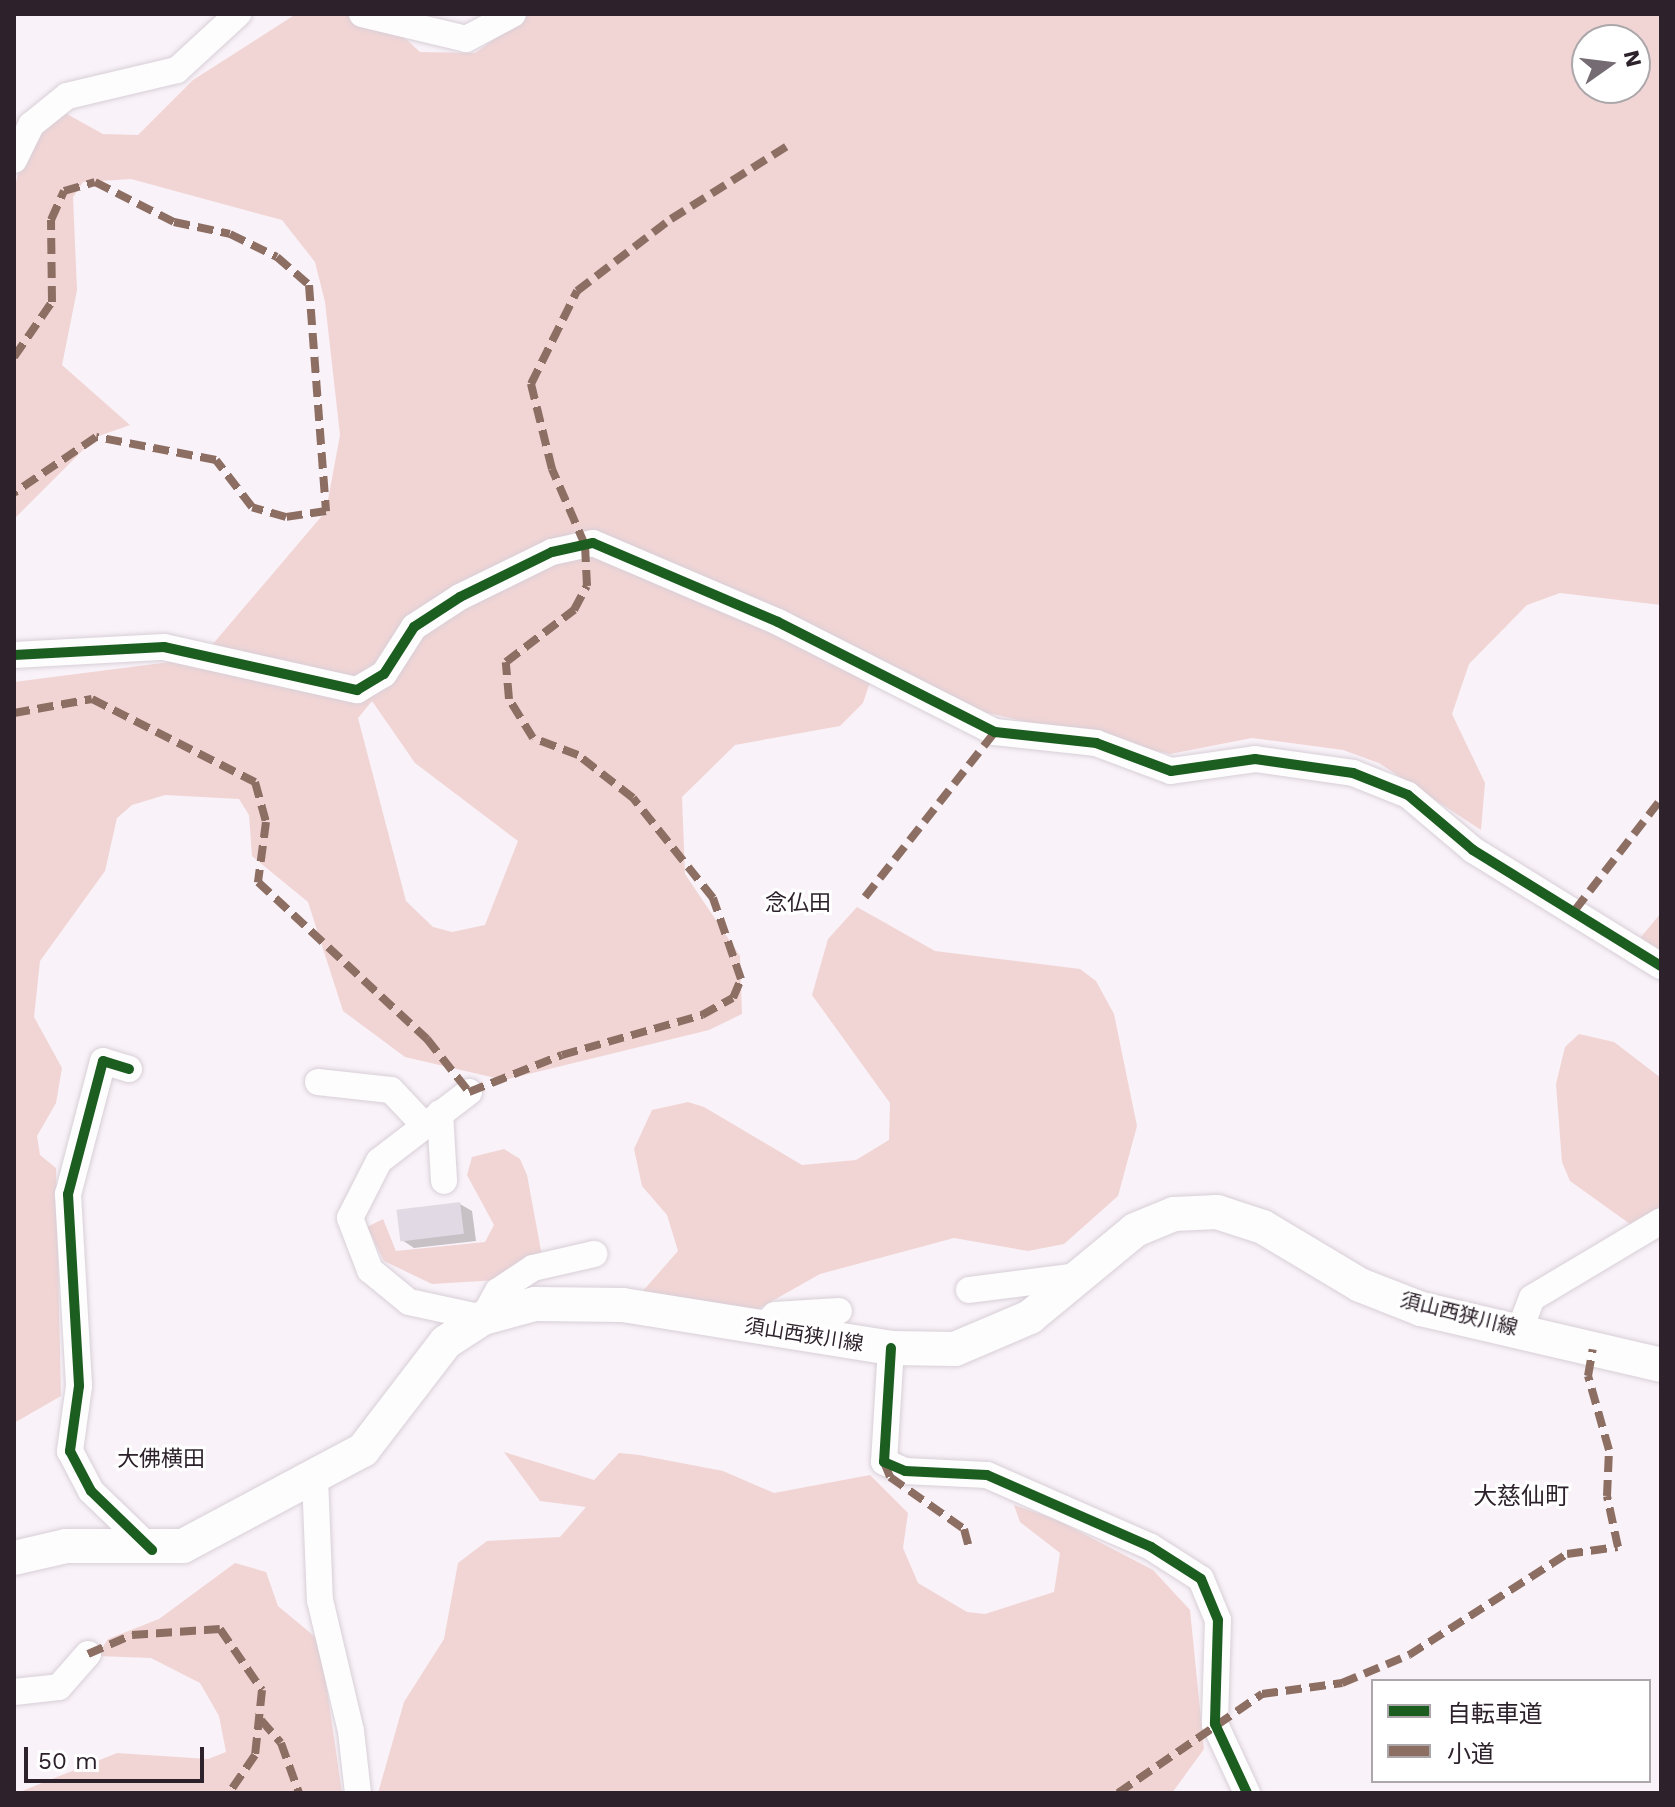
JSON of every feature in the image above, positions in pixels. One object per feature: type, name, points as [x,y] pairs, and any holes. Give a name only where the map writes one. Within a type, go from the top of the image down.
[{"type":"main road","name":"須山西狭川線","points":[[14,1558],[66,1546],[152,1550],[183,1546],[363,1450],[446,1342],[483,1318],[535,1304],[623,1305],[891,1348],[955,1349],[992,1338],[1079,1276],[1135,1230],[1174,1214],[1217,1212],[1263,1227],[1360,1285],[1421,1309],[1520,1329],[1661,1365]]},
{"type":"street","points":[[14,160],[31,125],[67,96],[177,70],[238,14]]},
{"type":"street","points":[[362,14],[466,39],[513,14]]},
{"type":"street","points":[[14,655],[164,647],[357,690],[384,674],[414,627],[460,597],[552,552],[593,543],[778,622],[995,732],[1096,743],[1171,771],[1255,759],[1353,773],[1408,795],[1473,850],[1661,966]]},
{"type":"street","points":[[129,1069],[103,1061],[68,1194],[79,1386],[70,1451],[91,1491],[152,1550]]},
{"type":"street","points":[[318,1082],[391,1090],[432,1119],[444,1181]]},
{"type":"street","points":[[469,1092],[379,1161],[350,1218],[370,1270],[409,1302],[483,1318],[498,1291],[533,1268],[594,1254]]},
{"type":"street","points":[[1520,1329],[1532,1298],[1661,1221]]},
{"type":"street","points":[[969,1290],[1079,1276]]},
{"type":"street","points":[[762,1328],[775,1315],[839,1311]]},
{"type":"street","points":[[891,1348],[884,1462],[905,1471],[987,1475],[1151,1547],[1201,1579],[1218,1620],[1215,1724],[1247,1793]]},
{"type":"street","points":[[315,1478],[320,1600],[351,1731],[358,1793]]},
{"type":"street","points":[[14,1692],[59,1687],[88,1654]]},
{"type":"shaded area","points":[[360,14],[386,21],[420,52],[475,53],[530,14],[1661,14],[1661,605],[1560,593],[1527,605],[1469,664],[1452,714],[1485,783],[1481,830],[1379,763],[1343,750],[1252,738],[1170,754],[983,712],[896,670],[869,685],[863,703],[840,726],[735,745],[682,797],[685,874],[740,956],[742,1014],[709,1030],[504,1080],[405,1057],[343,1011],[308,902],[252,856],[249,815],[239,799],[165,795],[132,805],[117,818],[105,871],[40,961],[34,1017],[62,1068],[56,1103],[37,1136],[40,1155],[56,1168],[61,1396],[14,1423],[14,682],[201,658],[326,511],[340,435],[325,302],[315,262],[282,220],[131,179],[83,182],[73,197],[77,290],[62,365],[130,425],[96,437],[14,519],[14,189],[29,134],[56,108],[103,134],[138,135],[193,80],[293,16]],"holes":[[[372,701],[415,763],[518,841],[485,925],[452,932],[433,927],[406,901],[358,718]]]},
{"type":"shaded area","points":[[857,907],[935,951],[1080,969],[1096,981],[1114,1014],[1137,1126],[1118,1196],[1064,1244],[1028,1251],[954,1238],[820,1274],[758,1309],[642,1292],[678,1251],[667,1215],[642,1186],[634,1149],[652,1110],[688,1102],[704,1107],[802,1165],[856,1160],[889,1140],[890,1103],[812,995],[828,939]]},
{"type":"shaded area","points":[[1661,913],[1661,971],[1641,937]]},
{"type":"shaded area","points":[[1579,1034],[1614,1042],[1661,1078],[1661,1206],[1630,1224],[1570,1181],[1562,1162],[1556,1084],[1565,1047]]},
{"type":"shaded area","points":[[504,1149],[520,1159],[527,1175],[544,1267],[530,1278],[432,1284],[384,1261],[367,1227],[383,1219],[396,1251],[485,1242],[494,1225],[467,1175],[472,1157]]},
{"type":"shaded area","points":[[504,1452],[594,1480],[619,1453],[639,1455],[723,1471],[774,1493],[870,1475],[908,1513],[903,1548],[918,1583],[967,1612],[985,1614],[1054,1592],[1060,1553],[1020,1522],[1014,1505],[1055,1519],[1153,1570],[1190,1610],[1204,1749],[1172,1793],[378,1793],[404,1702],[444,1639],[458,1563],[487,1541],[560,1537],[586,1507],[540,1501]]},
{"type":"shaded area","points":[[235,1563],[266,1572],[278,1606],[320,1641],[342,1793],[17,1793],[117,1753],[208,1759],[226,1752],[219,1716],[200,1683],[151,1658],[97,1656],[108,1639],[159,1619]]},
{"type":"building","points":[[460,1202],[464,1234],[400,1242],[396,1210]]},
{"type":"marked path","points":[[14,713],[92,699],[255,782],[266,822],[258,882],[427,1039],[469,1092],[562,1055],[702,1015],[733,998],[741,979],[713,898],[633,798],[578,755],[533,738],[509,699],[506,662],[574,610],[587,586],[585,545],[552,469],[531,384],[577,291],[671,219],[789,145]]},
{"type":"marked path","points":[[14,357],[52,302],[51,220],[64,191],[95,182],[174,222],[230,234],[277,257],[309,285],[326,511],[286,517],[252,507],[216,460],[96,437],[14,493]]},
{"type":"marked path","points":[[865,897],[995,732]]},
{"type":"marked path","points":[[1575,910],[1661,799]]},
{"type":"marked path","points":[[1118,1793],[1262,1694],[1342,1683],[1409,1655],[1567,1554],[1618,1547],[1607,1496],[1609,1450],[1588,1376],[1593,1349]]},
{"type":"marked path","points":[[884,1462],[890,1477],[964,1529],[968,1544]]},
{"type":"marked path","points":[[88,1654],[132,1635],[220,1629],[262,1690],[255,1755],[229,1793]]},
{"type":"marked path","points":[[261,1720],[281,1743],[299,1793]]},
{"type":"cycle path","points":[[14,655],[164,647],[357,690],[384,674],[414,627],[460,597],[552,552],[593,543],[778,622],[995,732],[1096,743],[1171,771],[1255,759],[1353,773],[1408,795],[1473,850],[1661,966]]},
{"type":"cycle path","points":[[129,1069],[103,1061],[68,1194],[79,1386],[70,1451],[91,1491],[152,1550]]},
{"type":"cycle path","points":[[891,1348],[884,1462],[905,1471],[987,1475],[1151,1547],[1201,1579],[1218,1620],[1215,1724],[1247,1793]]},
{"type":"district","name":"念仏田","points":[[798,903]]},
{"type":"district","name":"大佛横田","points":[[161,1459]]},
{"type":"district","name":"大慈仙町","points":[[1521,1497]]}]
